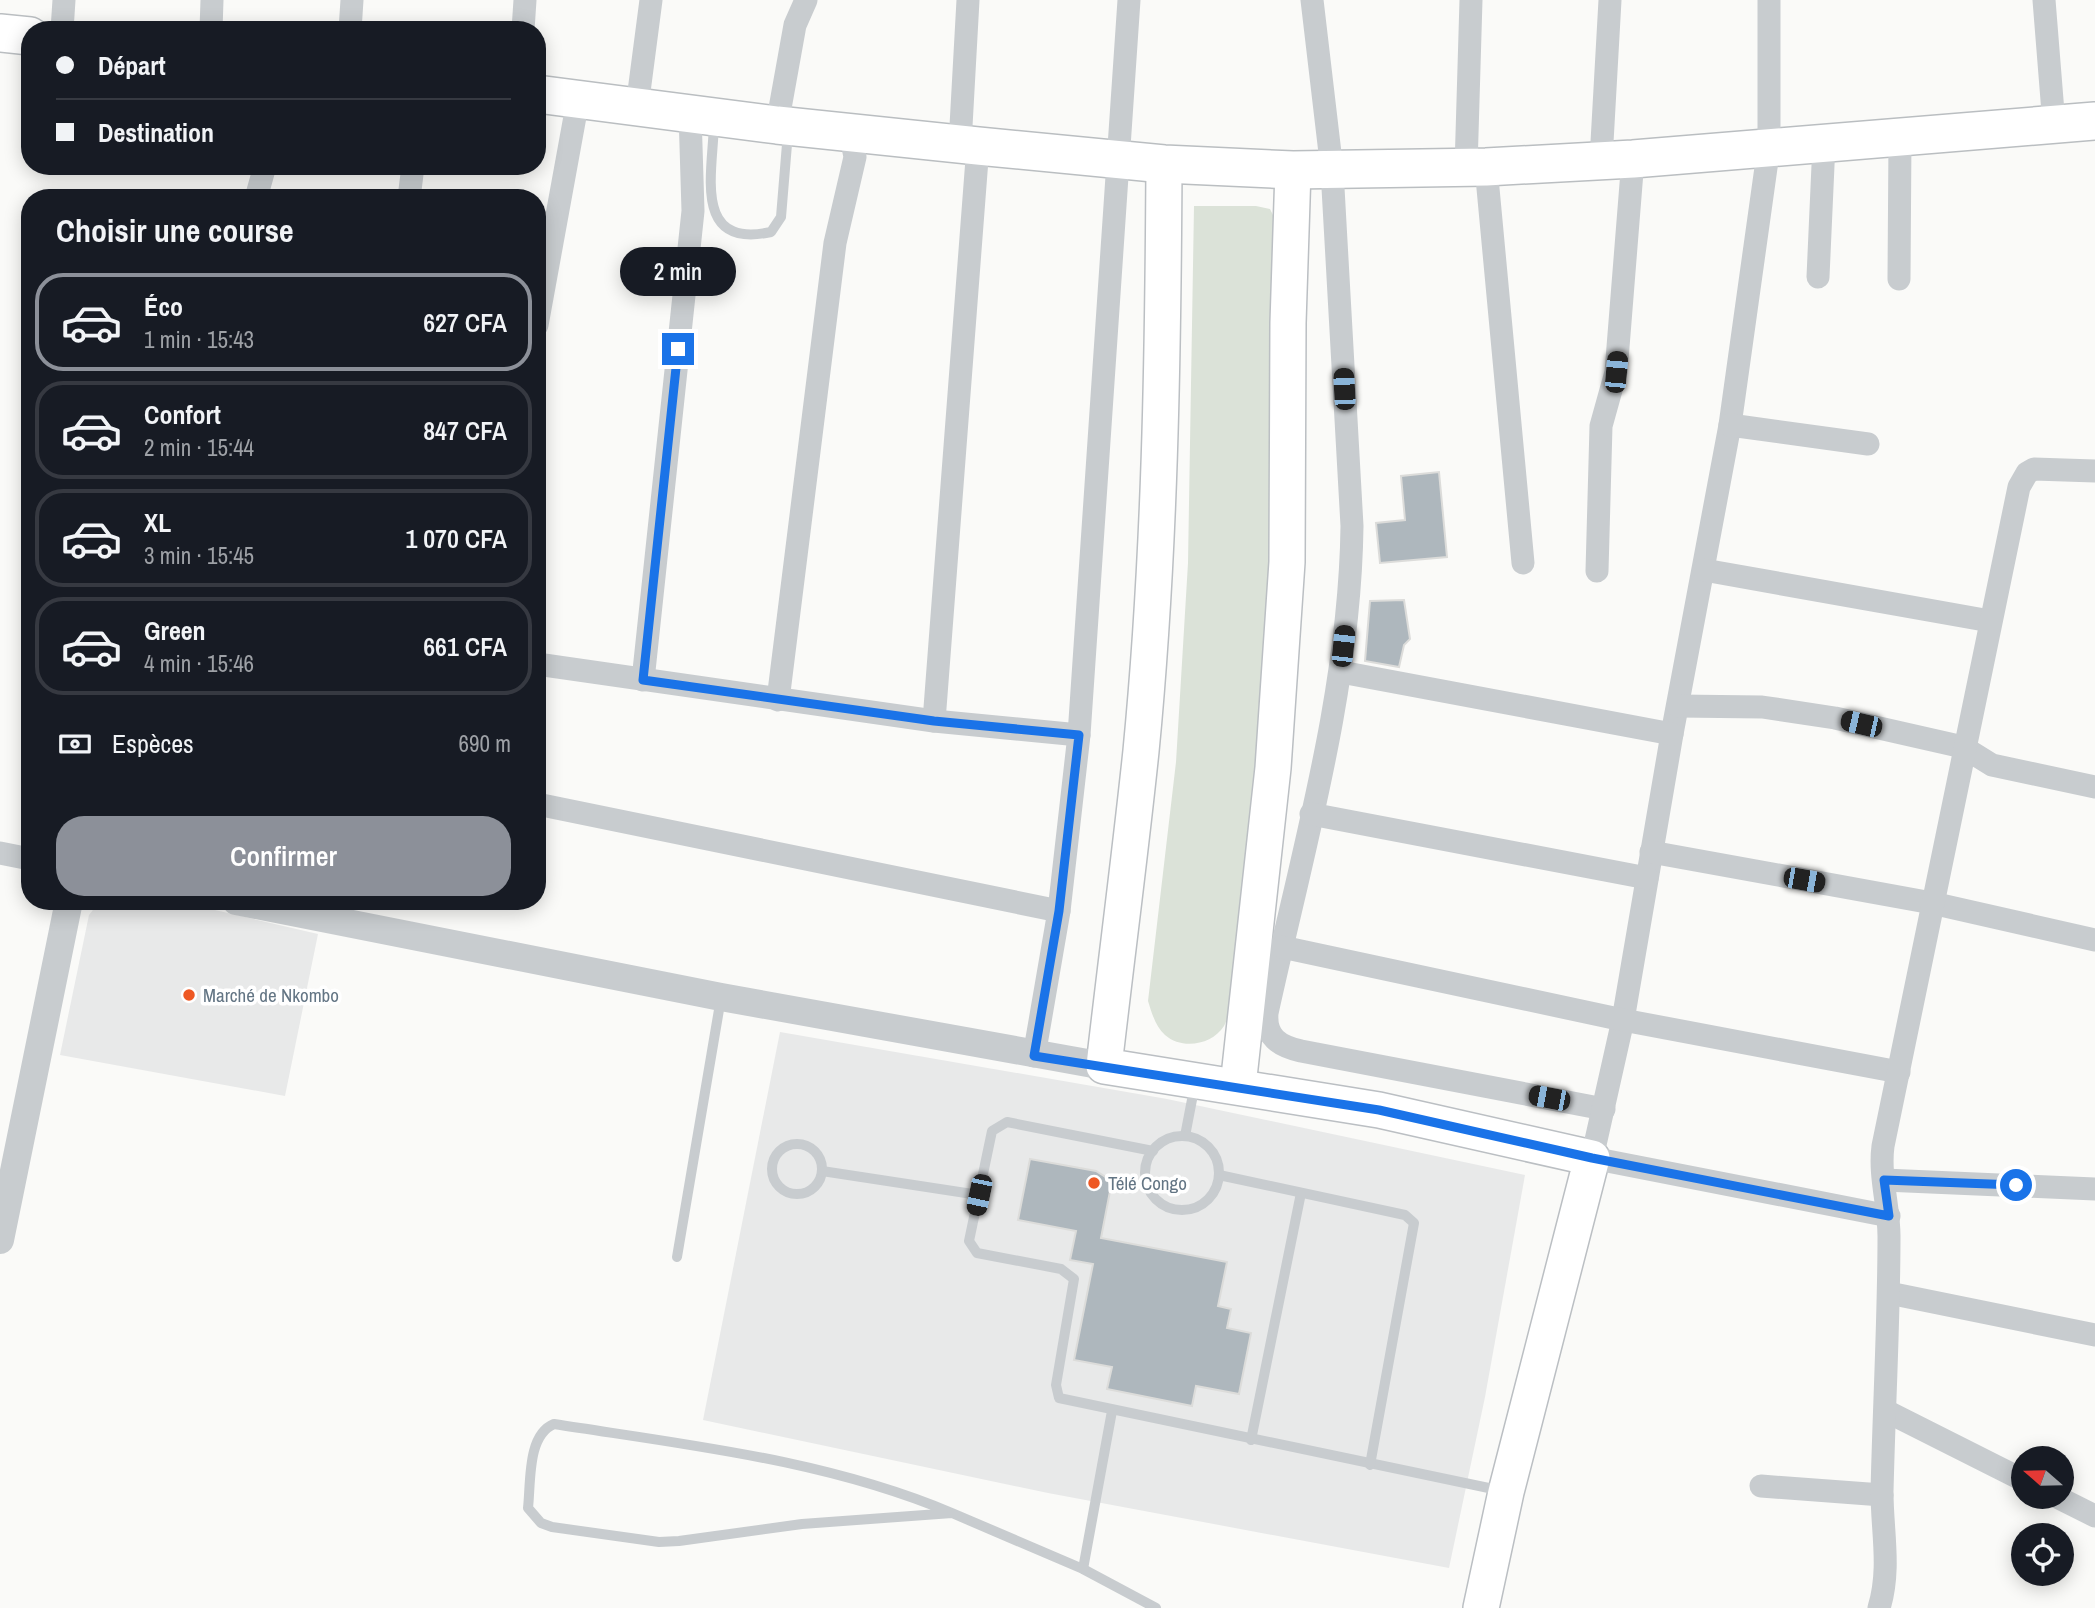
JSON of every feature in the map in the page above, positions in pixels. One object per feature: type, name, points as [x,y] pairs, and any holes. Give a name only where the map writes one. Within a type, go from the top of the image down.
[{"type":"highway","points":[[0,33],[21,35]]},
{"type":"highway","points":[[546,95],[969,145],[1164,164],[1293,170],[1476,167],[1617,160],[2095,121]]},
{"type":"main road","points":[[1164,164],[1163,329],[1148,648],[1141,749],[1104,1066],[1238,1086],[1447,1123],[1592,1158],[1506,1492],[1481,1608]]},
{"type":"main road","points":[[1238,1086],[1273,768],[1287,562],[1287,323],[1293,170]]},
{"type":"street","points":[[63,21],[64,0]]},
{"type":"street","points":[[211,21],[212,0]]},
{"type":"street","points":[[351,21],[352,0]]},
{"type":"street","points":[[524,21],[525,0]]},
{"type":"street","points":[[637,107],[651,0]]},
{"type":"street","points":[[783,125],[795,25],[806,0]]},
{"type":"street","points":[[934,721],[969,145],[968,0]]},
{"type":"street","points":[[1034,1056],[1059,911],[1079,735],[1129,0]]},
{"type":"street","points":[[1312,0],[1332,170],[1352,526],[1351,569],[1341,672],[1266,1022],[1271,1037],[1287,1048],[1604,1109]]},
{"type":"street","points":[[1471,0],[1476,167],[1523,563]]},
{"type":"street","points":[[1597,571],[1601,426],[1616,372],[1617,160],[1610,0]]},
{"type":"street","points":[[1769,0],[1769,146],[1730,425],[1672,734],[1623,1020],[1592,1158],[1889,1216]]},
{"type":"street","points":[[2044,0],[2054,125]]},
{"type":"street","points":[[546,276],[578,100]]},
{"type":"street","points":[[643,680],[702,115]]},
{"type":"street","points":[[778,700],[835,243],[855,157],[850,131]]},
{"type":"street","points":[[1899,279],[1900,138]]},
{"type":"street","points":[[1818,277],[1824,143]]},
{"type":"street","points":[[1730,425],[1868,444]]},
{"type":"street","points":[[1879,1608],[1886,1553],[1882,1494],[1889,1293],[1889,1216],[1881,1164],[1883,1146],[1963,747],[2022,479],[2034,469],[2095,471]]},
{"type":"street","points":[[1704,570],[1990,621]]},
{"type":"street","points":[[546,665],[934,721],[1079,735]]},
{"type":"street","points":[[1341,672],[1672,734]]},
{"type":"street","points":[[1678,706],[1762,707],[1836,718],[1963,747],[1992,765],[2095,787]]},
{"type":"street","points":[[546,806],[1059,911]]},
{"type":"street","points":[[1311,814],[1647,878]]},
{"type":"street","points":[[1651,852],[1932,903],[2095,940]]},
{"type":"street","points":[[0,853],[21,857]]},
{"type":"street","points":[[1,1233],[67,910]]},
{"type":"street","points":[[307,910],[721,997],[1034,1056],[1104,1066]]},
{"type":"street","points":[[1282,947],[1623,1020],[1899,1072]]},
{"type":"street","points":[[1884,1180],[2095,1189]]},
{"type":"street","points":[[1889,1293],[2095,1335]]},
{"type":"street","points":[[1886,1412],[2011,1474]]},
{"type":"street","points":[[1761,1486],[1882,1494]]},
{"type":"street","points":[[2074,1505],[2095,1516]]},
{"type":"lane","points":[[702,115],[711,205],[715,218],[728,230],[758,235],[771,232],[781,217],[783,125]]},
{"type":"lane","points":[[677,1257],[721,997]]},
{"type":"lane","points":[[1185,1136],[1196,1080]]},
{"type":"lane","points":[[1153,1151],[1007,1122],[992,1131],[969,1241],[977,1253],[1061,1269],[1074,1279],[1056,1385],[1059,1398],[1506,1492]]},
{"type":"lane","points":[[1185,1136],[1196,1139],[1214,1153],[1219,1175],[1212,1195],[1205,1202],[1185,1210],[1175,1210],[1156,1200],[1146,1181],[1147,1161],[1153,1151],[1167,1139],[1185,1136]]},
{"type":"lane","points":[[803,1144],[815,1152],[822,1171],[812,1190],[791,1194],[779,1186],[772,1167],[783,1149],[803,1144]]},
{"type":"lane","points":[[822,1171],[979,1195]]},
{"type":"lane","points":[[1219,1175],[1405,1214],[1414,1223],[1370,1465]]},
{"type":"lane","points":[[1251,1440],[1301,1193]]},
{"type":"lane","points":[[1083,1569],[1112,1411]]},
{"type":"lane","points":[[952,1513],[815,1523],[659,1542],[552,1527],[541,1523],[528,1508],[539,1435],[554,1424],[738,1453],[881,1485],[952,1513],[1083,1569],[1156,1608]]},
{"type":"shaded area","points":[[1194,206],[1256,206],[1270,209],[1275,219],[1273,552],[1265,669],[1230,1005],[1226,1022],[1219,1032],[1205,1041],[1188,1044],[1172,1040],[1162,1032],[1148,1001],[1176,762],[1188,563]]},
{"type":"shaded area","name":"Marché de Nkombo","points":[[93,910],[215,910],[318,934],[285,1096],[60,1055],[89,915]]},
{"type":"shaded area","points":[[780,1032],[1167,1099],[1525,1175],[1485,1397],[1449,1568],[1048,1493],[703,1420]]},
{"type":"building","points":[[1439,472],[1447,557],[1380,563],[1376,523],[1405,520],[1401,476]]},
{"type":"building","points":[[1404,600],[1410,639],[1404,645],[1399,667],[1365,661],[1370,601]]},
{"type":"building","points":[[1030,1159],[1096,1171],[1107,1178],[1111,1186],[1101,1238],[1227,1262],[1218,1306],[1231,1309],[1227,1328],[1251,1333],[1239,1394],[1196,1386],[1192,1406],[1107,1389],[1112,1367],[1074,1360],[1093,1264],[1070,1260],[1076,1231],[1018,1220]]},
{"type":"place","name":"Marché de Nkombo","points":[[189,995]]},
{"type":"place","name":"Télé Congo","points":[[1094,1183]]},
{"type":"route","points":[[678,349],[643,680],[934,721],[1079,735],[1059,911],[1034,1056],[1379,1110],[1461,1126],[1592,1158],[1889,1216],[1884,1180],[2016,1185]]}]
